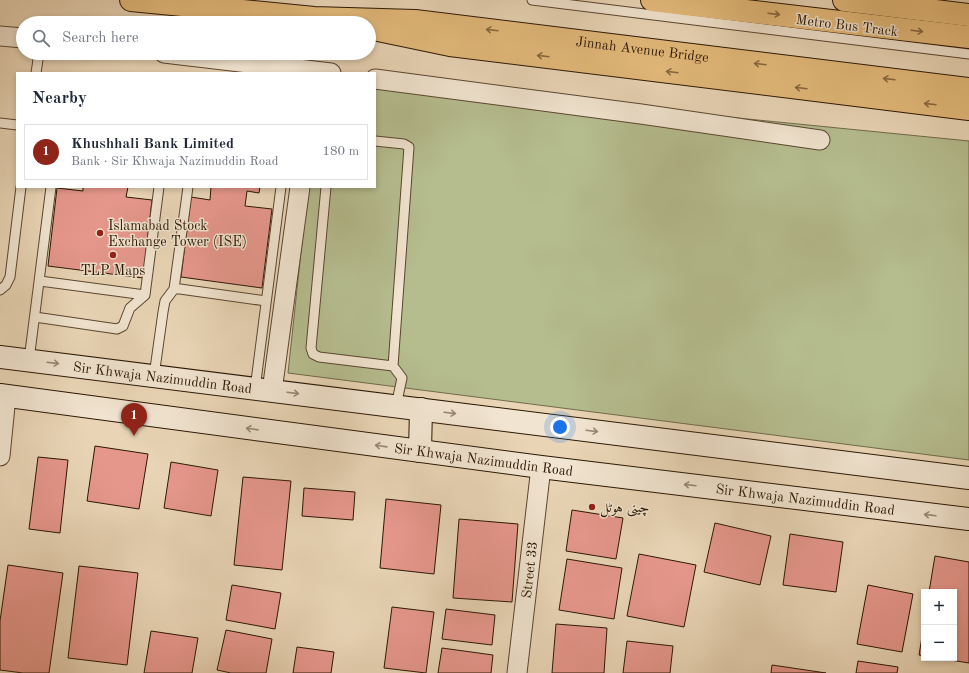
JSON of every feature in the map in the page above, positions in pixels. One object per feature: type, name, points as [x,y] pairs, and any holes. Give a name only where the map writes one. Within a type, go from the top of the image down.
[{"type":"main road","points":[[131,0],[277,16]]},
{"type":"main road","points":[[652,0],[969,37]]},
{"type":"main road","points":[[844,0],[969,15]]},
{"type":"main road","name":"Jinnah Avenue Bridge","points":[[376,20],[415,21],[967,104]]},
{"type":"main road","points":[[376,30],[450,45],[967,104]]},
{"type":"main road","name":"Sir Khwaja Nazimuddin Road","points":[[0,357],[969,478]]},
{"type":"main road","name":"Sir Khwaja Nazimuddin Road","points":[[3,396],[541,467],[969,519]]},
{"type":"main road","points":[[420,451],[422,409]]},
{"type":"street","points":[[0,36],[16,37]]},
{"type":"street","points":[[239,60],[304,66],[327,72]]},
{"type":"street","points":[[376,79],[634,113],[820,140]]},
{"type":"street","points":[[263,390],[300,188]]},
{"type":"street","points":[[0,456],[3,396]]},
{"type":"street","name":"Street 33","points":[[517,673],[541,467]]},
{"type":"lane","name":"Metro Bus Track","points":[[532,0],[969,54]]},
{"type":"lane","points":[[36,72],[37,60]]},
{"type":"lane","points":[[0,123],[16,125]]},
{"type":"lane","points":[[376,141],[404,144],[409,147],[393,366],[402,378],[396,406]]},
{"type":"lane","points":[[0,290],[6,285],[10,277],[21,188]]},
{"type":"lane","points":[[29,360],[51,188]]},
{"type":"lane","points":[[35,317],[117,330],[123,326],[126,322],[130,308],[145,295],[159,188]]},
{"type":"lane","points":[[154,376],[163,312],[166,301],[174,289],[188,188]]},
{"type":"lane","points":[[263,390],[266,301],[281,188]]},
{"type":"lane","points":[[326,188],[311,348],[313,354],[319,357],[393,366]]},
{"type":"lane","points":[[40,281],[145,295]]},
{"type":"lane","points":[[174,289],[180,288],[266,301]]},
{"type":"green space","points":[[376,82],[969,141],[969,460],[288,373],[308,188],[376,188]]},
{"type":"building","name":"Islamabad Stock Exchange Tower (ISE)","points":[[57,188],[83,191],[83,188],[128,188],[126,197],[152,200],[143,278],[48,266]]},
{"type":"building","points":[[211,188],[260,188],[259,193],[247,191],[245,206],[272,209],[262,288],[181,277],[191,197],[210,200]]},
{"type":"building","points":[[95,446],[148,454],[139,509],[87,501]]},
{"type":"building","points":[[38,457],[68,460],[60,533],[29,529]]},
{"type":"building","points":[[171,462],[218,470],[211,516],[164,508]]},
{"type":"building","points":[[243,477],[291,481],[282,570],[234,565]]},
{"type":"building","points":[[304,488],[355,492],[353,520],[302,516]]},
{"type":"building","points":[[386,499],[441,505],[434,574],[380,568]]},
{"type":"building","points":[[572,510],[623,518],[616,559],[566,551]]},
{"type":"building","points":[[459,519],[518,524],[512,602],[453,598]]},
{"type":"building","points":[[715,523],[771,536],[760,585],[704,572]]},
{"type":"building","points":[[790,534],[843,542],[836,592],[783,585]]},
{"type":"building","points":[[639,554],[696,565],[684,627],[627,616]]},
{"type":"building","points":[[935,556],[969,562],[969,663],[957,661],[957,589],[930,589]]},
{"type":"building","points":[[567,559],[622,568],[614,619],[559,610]]},
{"type":"building","points":[[8,565],[63,573],[49,673],[23,673],[0,670],[0,621]]},
{"type":"building","points":[[79,566],[138,573],[127,665],[68,658]]},
{"type":"building","points":[[232,585],[281,593],[275,629],[226,620]]},
{"type":"building","points":[[868,585],[913,594],[902,652],[857,644]]},
{"type":"building","points":[[392,607],[434,612],[426,673],[384,668]]},
{"type":"building","points":[[446,609],[495,615],[492,645],[442,639]]},
{"type":"building","points":[[556,624],[607,628],[604,673],[552,673]]},
{"type":"building","points":[[226,630],[272,639],[266,673],[231,673],[217,670]]},
{"type":"building","points":[[151,631],[198,638],[192,673],[144,673]]},
{"type":"building","points":[[627,641],[673,646],[670,673],[623,673]]},
{"type":"building","points":[[921,643],[921,655],[919,655]]},
{"type":"building","points":[[297,647],[334,652],[331,673],[293,673]]},
{"type":"building","points":[[442,648],[493,655],[491,673],[438,673]]},
{"type":"building","points":[[858,661],[898,667],[897,673],[856,673]]},
{"type":"building","points":[[772,665],[826,673],[771,673]]},
{"type":"place","name":"Islamabad Stock Exchange Tower (ISE)","points":[[100,233]]},
{"type":"place","name":"TLP Maps","points":[[113,255]]},
{"type":"place","name":"Khushhali Bank Limited","points":[[134,436]]},
{"type":"place","name":"چینی ہوٹل","points":[[592,507]]}]
